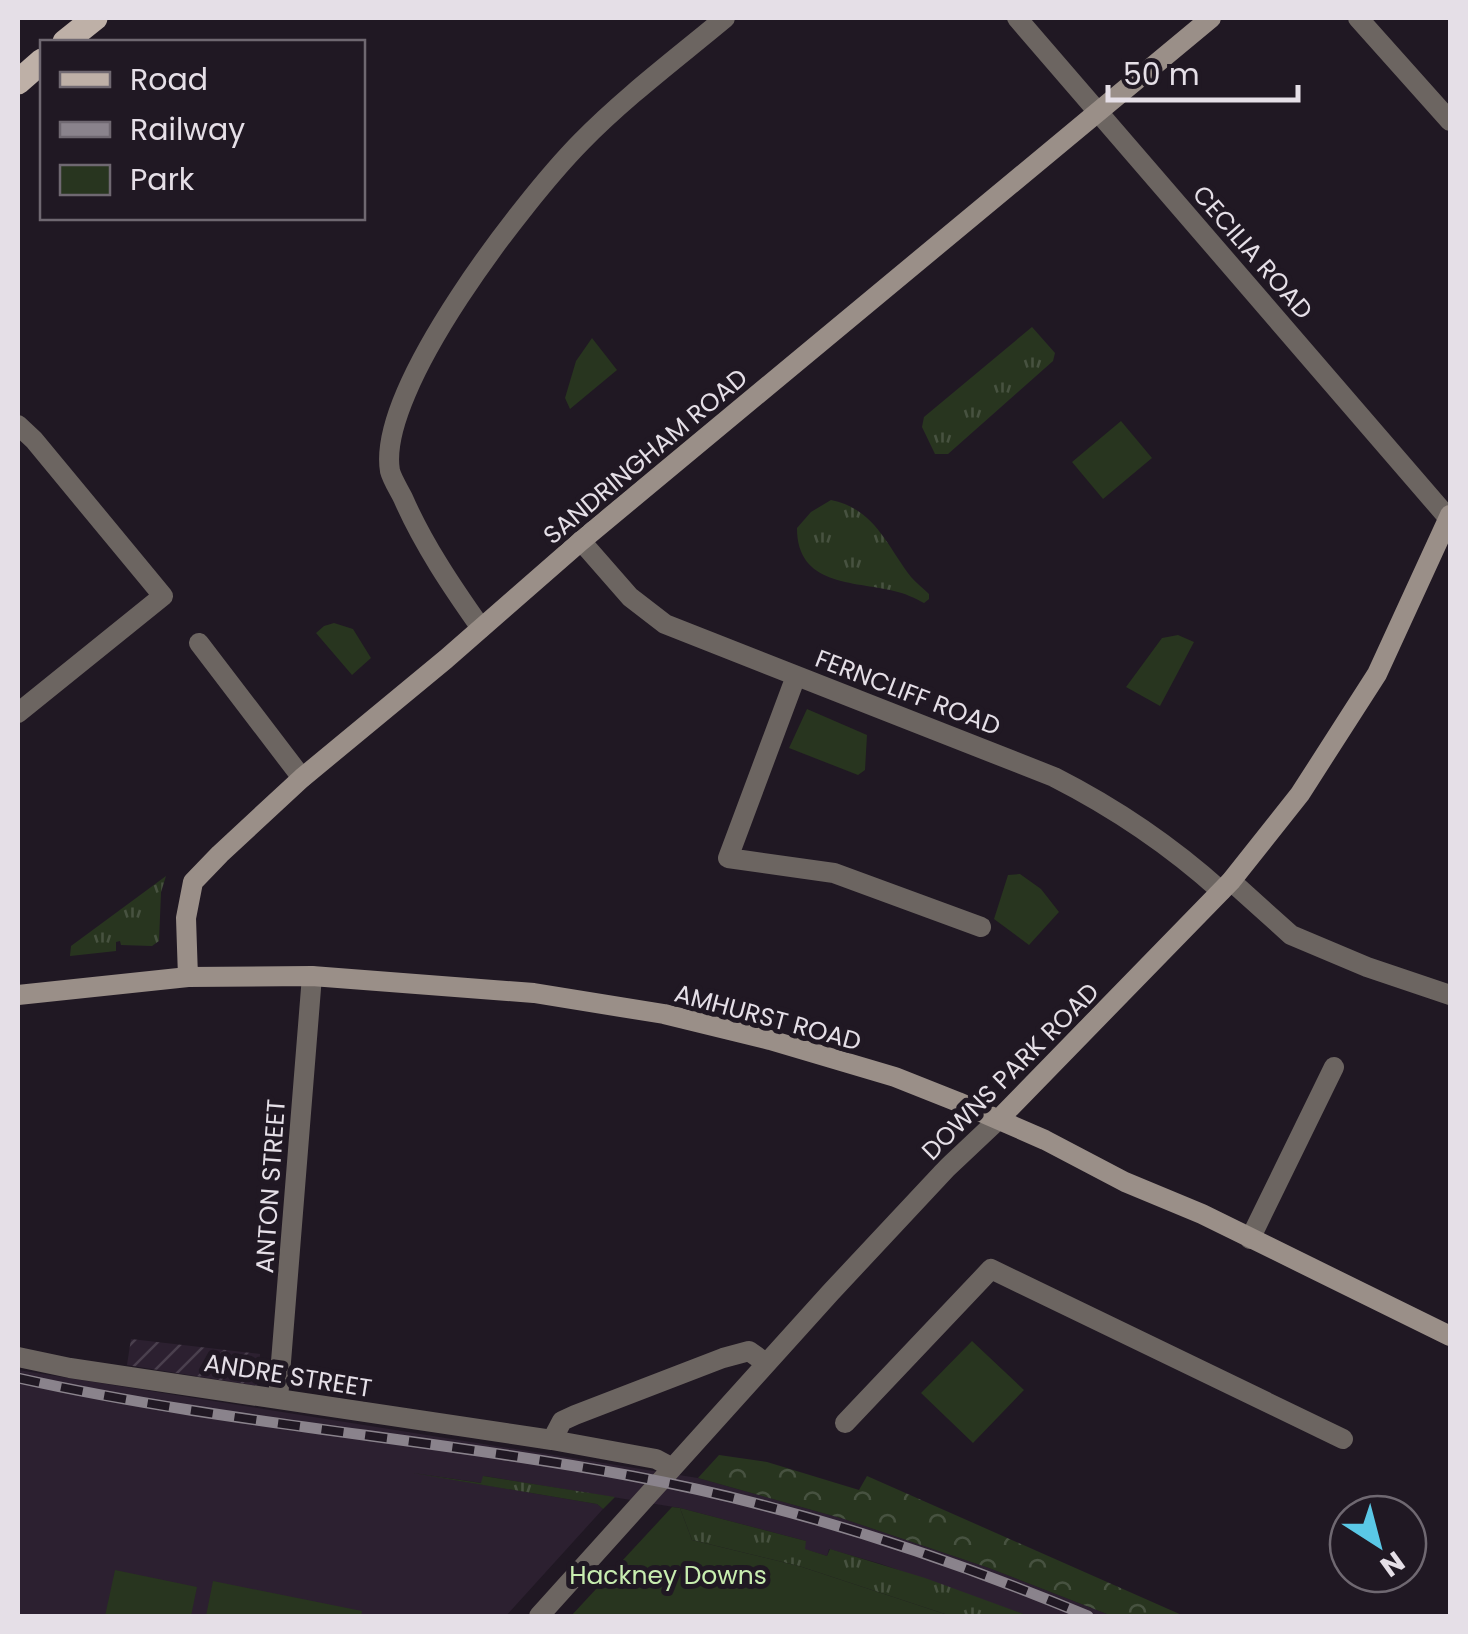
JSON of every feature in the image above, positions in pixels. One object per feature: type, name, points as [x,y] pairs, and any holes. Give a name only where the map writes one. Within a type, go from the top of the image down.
[{"type":"main road","points":[[68,40],[95,18]]},
{"type":"main road","points":[[18,82],[40,64]]},
{"type":"street","points":[[481,628],[414,524],[390,470],[394,423],[422,360],[466,287],[522,207],[583,139],[725,18]]},
{"type":"street","name":"CECILIA ROAD","points":[[1017,18],[1450,517]]},
{"type":"street","name":"SANDRINGHAM ROAD","points":[[188,977],[186,918],[192,882],[302,778],[1211,18]]},
{"type":"street","points":[[1358,18],[1450,121]]},
{"type":"street","points":[[18,425],[163,596],[18,712]]},
{"type":"street","name":"DOWNS PARK ROAD","points":[[540,1616],[671,1467],[947,1168],[1000,1119],[1226,886],[1309,781],[1376,674],[1450,517]]},
{"type":"street","name":"FERNCLIFF ROAD","points":[[581,541],[630,597],[665,624],[1054,777],[1147,832],[1290,935],[1450,995]]},
{"type":"street","points":[[199,643],[302,778]]},
{"type":"street","points":[[796,676],[728,858],[834,874],[982,927]]},
{"type":"street","name":"AMHURST ROAD","points":[[18,995],[188,977],[312,976],[534,993],[664,1014],[895,1077],[1000,1119],[1124,1182],[1448,1328]]},
{"type":"street","name":"ANTON STREET","points":[[278,1400],[312,976]]},
{"type":"street","points":[[1250,1239],[1334,1067]]},
{"type":"street","points":[[845,1423],[991,1269],[1343,1440]]},
{"type":"street","points":[[552,1440],[562,1421],[732,1354],[749,1351],[766,1363]]},
{"type":"street","name":"ANDRE STREET","points":[[18,1358],[552,1440],[656,1459],[671,1467]]},
{"type":"shaded area","points":[[131,1339],[260,1354],[257,1386],[127,1365]]},
{"type":"shaded area","points":[[18,1370],[698,1478],[844,1519],[989,1568],[1112,1616],[1029,1616],[881,1564],[829,1549],[827,1556],[804,1549],[806,1541],[680,1508],[484,1476],[482,1483],[413,1473],[597,1504],[603,1509],[506,1616],[18,1616]]},
{"type":"green space","points":[[1032,327],[1055,353],[1053,361],[948,454],[935,454],[922,427],[924,417]]},
{"type":"green space","points":[[592,338],[617,370],[570,409],[565,398],[576,361]]},
{"type":"green space","points":[[1121,421],[1152,458],[1103,499],[1072,462]]},
{"type":"green space","points":[[831,500],[859,511],[869,520],[911,577],[929,594],[929,599],[924,603],[898,592],[830,578],[806,561],[799,547],[797,528],[811,512]]},
{"type":"green space","points":[[334,623],[353,629],[371,658],[352,675],[316,633]]},
{"type":"green space","points":[[1178,635],[1194,642],[1160,706],[1126,687],[1162,638]]},
{"type":"green space","points":[[807,709],[867,735],[865,770],[858,775],[789,748]]},
{"type":"green space","points":[[1020,874],[1041,889],[1059,912],[1029,945],[994,919],[1008,875]]},
{"type":"green space","points":[[166,876],[161,892],[159,941],[152,946],[121,945],[120,941],[116,942],[116,951],[70,956],[71,946]]},
{"type":"green space","points":[[972,1341],[1024,1390],[973,1443],[921,1393]]},
{"type":"green space","points":[[719,1455],[767,1462],[859,1490],[867,1476],[1184,1616],[1112,1616],[989,1568],[844,1519],[698,1478]]},
{"type":"green space","points":[[412,1473],[481,1483],[483,1476],[615,1497],[603,1509],[597,1504]]},
{"type":"green space","name":"Hackney Downs","points":[[672,1507],[680,1508],[692,1540],[799,1566],[951,1616],[571,1616]]},
{"type":"green space","points":[[680,1508],[806,1541],[805,1549],[827,1556],[830,1549],[1029,1616],[951,1616],[799,1566],[692,1540]]},
{"type":"green space","points":[[115,1570],[197,1587],[191,1616],[105,1616]]},
{"type":"green space","points":[[213,1581],[362,1611],[361,1616],[206,1616]]},
{"type":"railway","points":[[18,1378],[170,1407],[555,1463],[690,1488],[864,1534],[977,1572],[1088,1616]]}]
